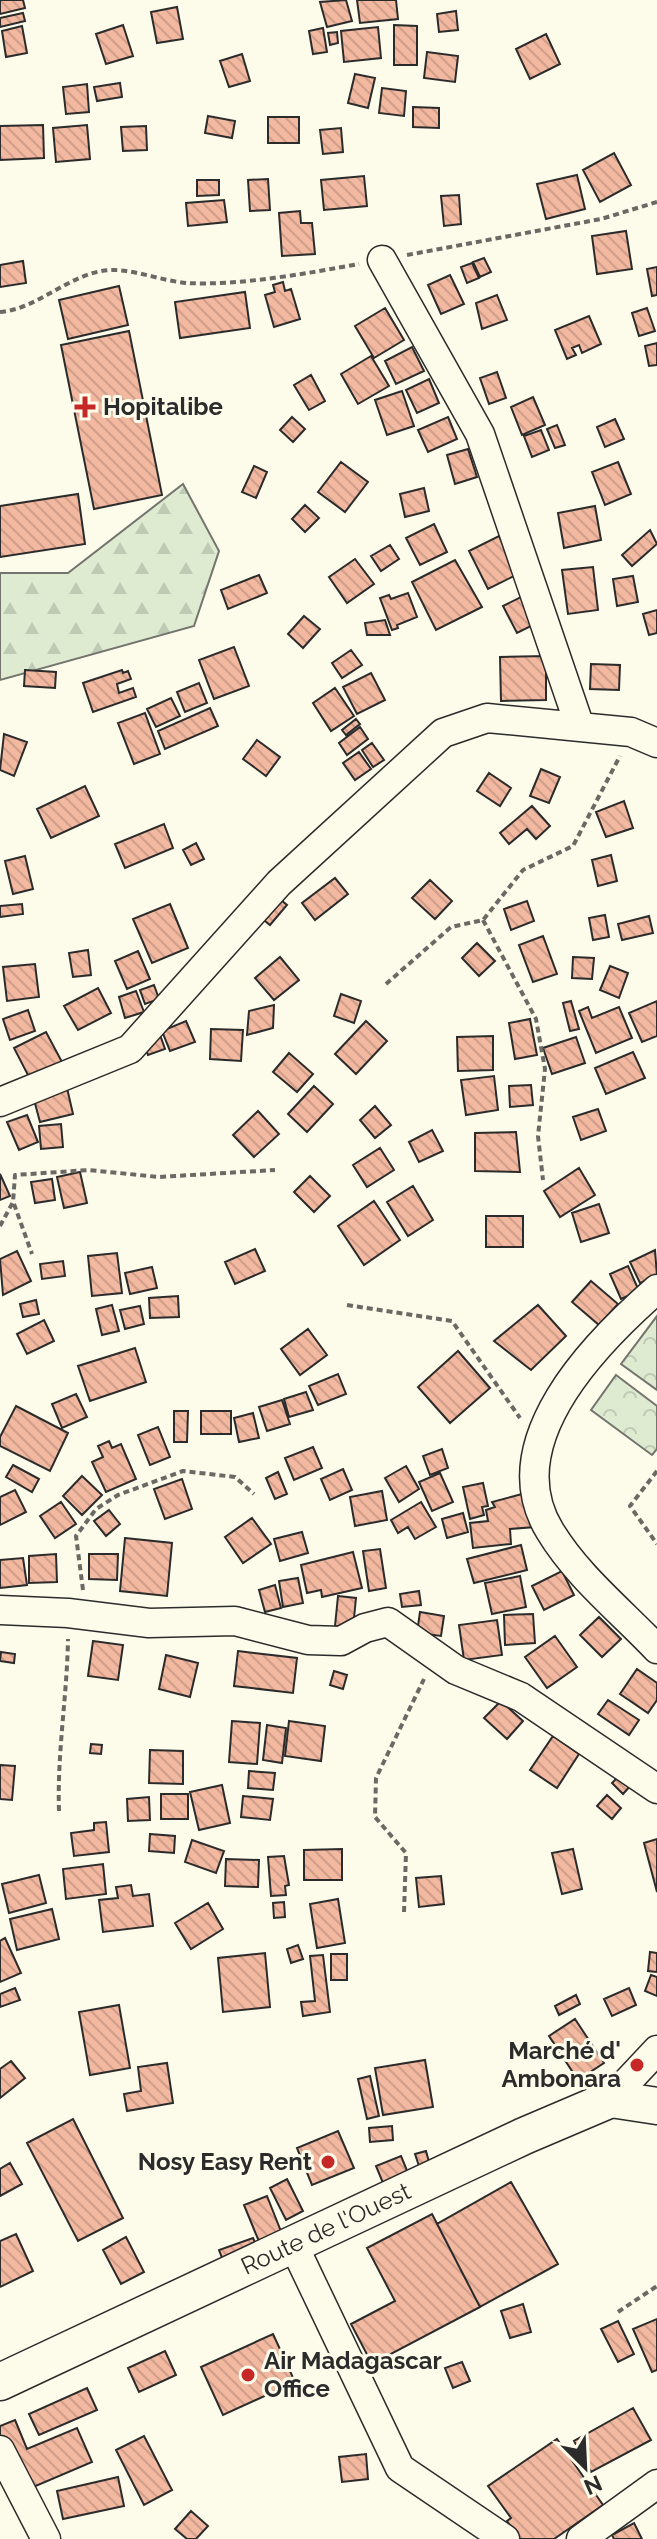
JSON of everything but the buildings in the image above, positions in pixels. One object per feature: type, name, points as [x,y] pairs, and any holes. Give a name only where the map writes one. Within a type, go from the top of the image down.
[{"type":"main road","points":[[611,2099],[657,2106]]},
{"type":"main road","name":"Route de l'Ouest","points":[[0,2382],[611,2099]]},
{"type":"street","points":[[382,260],[480,434],[580,727]]},
{"type":"street","points":[[0,1102],[130,1049],[279,883],[443,733],[487,718],[631,732],[657,743]]},
{"type":"street","points":[[657,1289],[585,1363],[541,1435],[532,1463],[532,1490],[549,1530],[584,1576],[657,1649]]},
{"type":"street","points":[[0,1610],[77,1614],[149,1623],[235,1621],[308,1640],[341,1641],[365,1628],[388,1622],[456,1670],[521,1697],[657,1789]]},
{"type":"street","points":[[611,2099],[657,2050]]},
{"type":"street","points":[[293,2244],[400,2468],[505,2539]]},
{"type":"street","points":[[0,2450],[46,2539]]},
{"type":"street","points":[[581,2539],[657,2484]]},
{"type":"path","points":[[0,312],[41,298],[78,279],[113,270],[188,283],[297,273],[601,219],[657,202]]},
{"type":"path","points":[[386,984],[451,927],[483,920],[523,870],[573,846],[631,732]]},
{"type":"path","points":[[483,920],[536,1019],[545,1069],[538,1136],[543,1180]]},
{"type":"path","points":[[0,1226],[13,1202],[15,1175],[89,1170],[159,1177],[275,1170]]},
{"type":"path","points":[[13,1202],[32,1254]]},
{"type":"path","points":[[347,1305],[452,1321],[521,1420],[541,1435]]},
{"type":"path","points":[[59,1811],[57,1763],[77,1614],[76,1536],[96,1509],[118,1495],[183,1471],[235,1477],[254,1494]]},
{"type":"path","points":[[657,1471],[630,1506],[657,1544]]},
{"type":"path","points":[[404,1912],[406,1853],[375,1817],[376,1778],[435,1655]]},
{"type":"path","points":[[618,2312],[657,2286]]},
{"type":"green space","points":[[183,484],[219,551],[194,626],[0,680],[0,573],[68,573]]},
{"type":"green space","points":[[657,1316],[657,1390],[621,1364]]},
{"type":"green space","points":[[616,1375],[657,1406],[657,1449],[652,1455],[591,1410]]},
{"type":"place","name":"Hopitalibe","points":[[85,407]]},
{"type":"place","name":"Marché d' Ambonara","points":[[637,2065]]},
{"type":"place","name":"Nosy Easy Rent","points":[[328,2162]]},
{"type":"place","name":"Air Madagascar Office","points":[[248,2375]]}]
